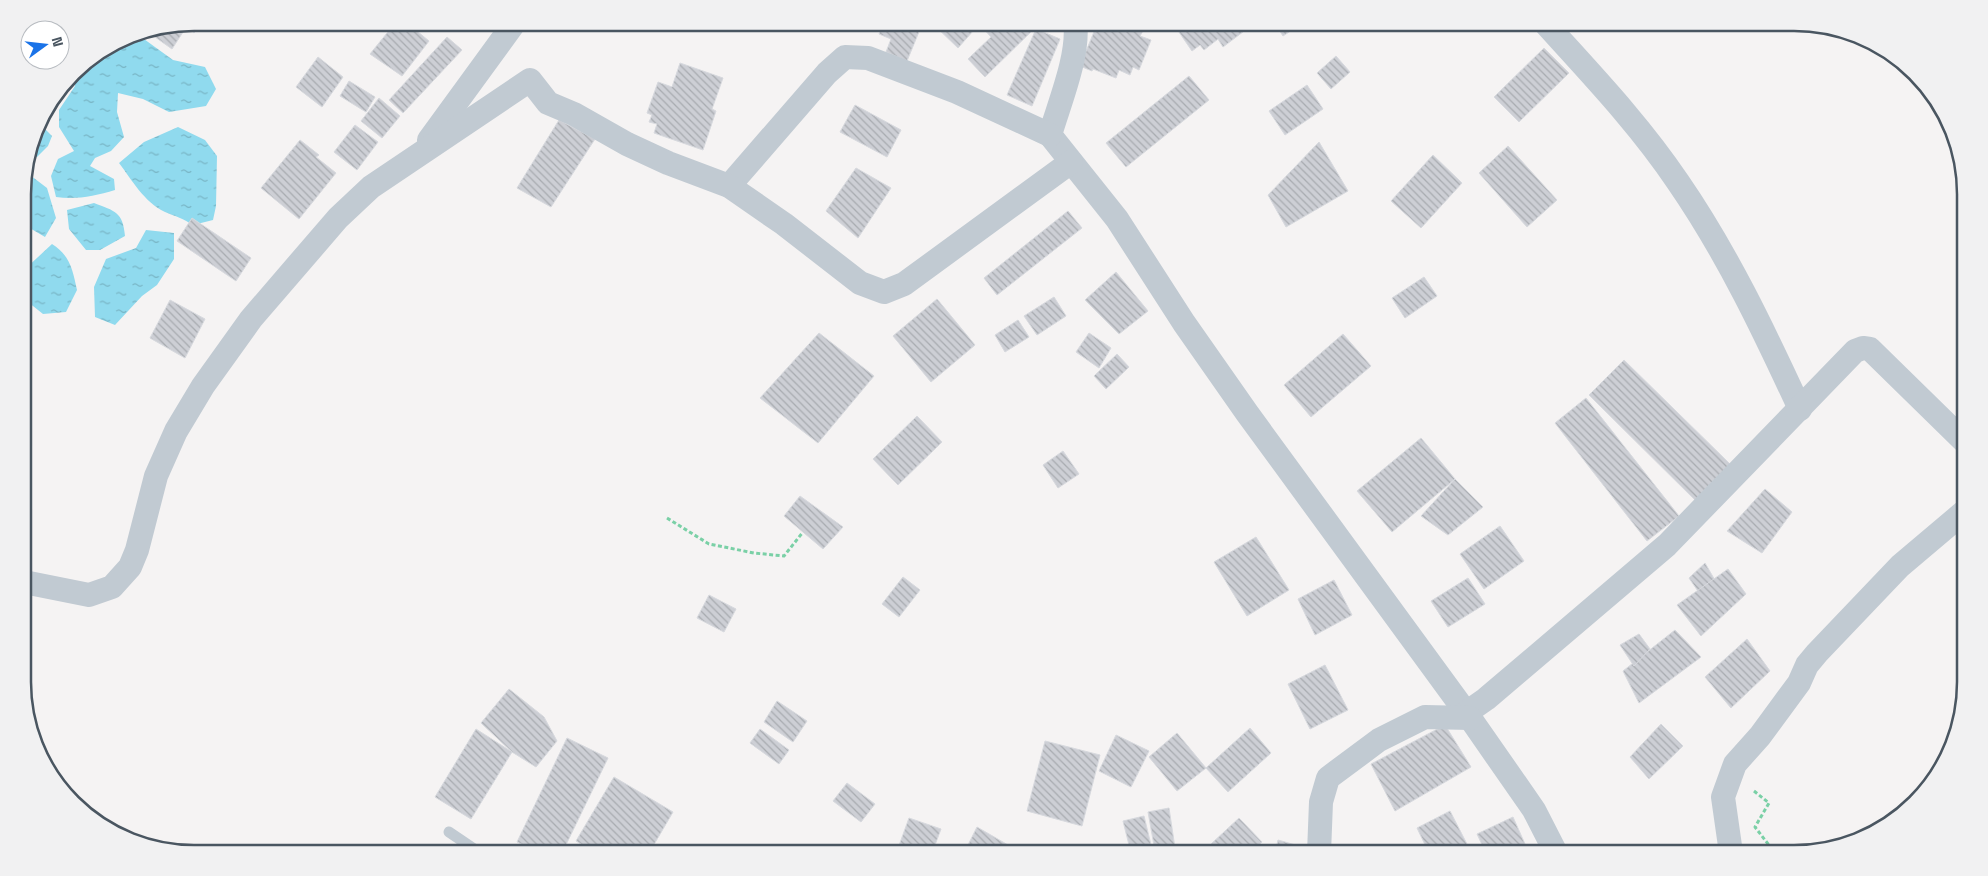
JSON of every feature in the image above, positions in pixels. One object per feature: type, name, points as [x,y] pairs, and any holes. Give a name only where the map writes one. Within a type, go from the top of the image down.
[{"type":"street","points":[[1050,135],[1073,57],[1077,31]]},
{"type":"street","points":[[1552,31],[1622,108],[1678,181],[1721,251],[1766,334],[1800,409]]},
{"type":"street","points":[[418,153],[508,32]]},
{"type":"street","points":[[729,186],[827,73],[845,57],[868,58],[957,92],[1050,135],[1117,219],[1184,323],[1246,413],[1341,540],[1534,810],[1551,844]]},
{"type":"street","points":[[31,583],[89,595],[112,587],[130,567],[137,550],[156,476],[176,431],[203,386],[251,319],[338,218],[371,186],[530,80],[548,103],[574,114],[627,144],[668,163],[729,186],[784,224],[860,282],[884,292],[904,284],[1071,162]]},
{"type":"street","points":[[1319,844],[1321,802],[1328,778],[1379,740],[1425,717],[1468,716],[1667,545],[1855,351],[1863,348],[1870,349],[1957,434]]},
{"type":"street","points":[[1730,844],[1723,798],[1735,764],[1760,736],[1799,683],[1807,665],[1817,653],[1900,566],[1957,518]]},
{"type":"lane","points":[[449,832],[468,845]]},
{"type":"path","points":[[667,518],[709,544],[754,553],[784,556],[803,532]]},
{"type":"path","points":[[1732,772],[1769,803],[1756,827],[1768,844]]},
{"type":"water","points":[[144,39],[173,60],[205,67],[216,89],[206,106],[169,112],[143,99],[118,93],[117,112],[124,137],[111,151],[95,158],[90,166],[114,179],[115,190],[85,197],[56,197],[51,176],[58,159],[74,151],[59,127],[59,110],[79,79],[95,65],[122,48]]},
{"type":"water","points":[[178,127],[205,140],[217,156],[216,206],[213,220],[193,225],[158,208],[139,190],[119,163],[144,142]]},
{"type":"water","points":[[45,129],[52,136],[48,146],[37,157]]},
{"type":"water","points":[[33,177],[47,188],[56,218],[45,237],[32,229]]},
{"type":"water","points":[[94,203],[117,213],[122,222],[125,236],[100,250],[86,250],[69,229],[67,210]]},
{"type":"water","points":[[146,230],[174,233],[174,259],[157,285],[142,296],[115,325],[95,317],[94,287],[106,259],[136,248]]},
{"type":"water","points":[[52,244],[67,258],[77,290],[66,312],[43,314],[32,305],[32,263]]},
{"type":"building","points":[[1031,31],[985,77],[968,59],[991,37],[986,32]]},
{"type":"building","points":[[1035,31],[1042,31],[1060,39],[1032,106],[1007,95]]},
{"type":"building","points":[[1094,31],[1143,31],[1140,36],[1151,40],[1139,70],[1133,67],[1130,75],[1119,70],[1116,78],[1080,66]]},
{"type":"building","points":[[1178,31],[1244,31],[1223,47],[1218,39],[1204,50],[1200,45],[1192,51]]},
{"type":"building","points":[[1280,31],[1290,31],[1283,36]]},
{"type":"building","points":[[183,32],[172,49],[154,36]]},
{"type":"building","points":[[388,32],[418,32],[429,41],[402,76],[370,54]]},
{"type":"building","points":[[880,32],[919,32],[907,61],[886,52],[891,39],[879,34]]},
{"type":"building","points":[[941,32],[973,32],[958,48]]},
{"type":"building","points":[[447,37],[462,50],[403,113],[389,100]]},
{"type":"building","points":[[1544,48],[1569,73],[1519,122],[1494,97]]},
{"type":"building","points":[[1336,56],[1350,72],[1331,89],[1317,73]]},
{"type":"building","points":[[318,57],[343,77],[322,107],[296,87]]},
{"type":"building","points":[[680,63],[723,78],[712,109],[716,111],[703,150],[654,133],[657,124],[649,122],[652,115],[647,113],[658,82],[672,87]]},
{"type":"building","points":[[1189,76],[1209,100],[1126,167],[1106,143]]},
{"type":"building","points":[[349,81],[375,97],[366,112],[340,96]]},
{"type":"building","points":[[1307,85],[1323,109],[1285,135],[1269,111]]},
{"type":"building","points":[[379,98],[400,116],[382,138],[361,121]]},
{"type":"building","points":[[855,105],[901,130],[887,157],[840,132]]},
{"type":"building","points":[[559,120],[595,139],[551,207],[517,188]]},
{"type":"building","points":[[355,125],[378,142],[357,170],[334,152]]},
{"type":"building","points":[[300,140],[319,155],[316,157],[336,173],[299,219],[261,188]]},
{"type":"building","points":[[1319,142],[1348,191],[1286,227],[1268,195]]},
{"type":"building","points":[[1508,146],[1557,200],[1527,227],[1479,173]]},
{"type":"building","points":[[1433,155],[1462,183],[1421,228],[1391,201]]},
{"type":"building","points":[[856,168],[891,188],[858,238],[826,211]]},
{"type":"building","points":[[1068,211],[1082,228],[997,295],[984,278]]},
{"type":"building","points":[[192,218],[251,258],[236,281],[177,241]]},
{"type":"building","points":[[1116,272],[1148,311],[1119,334],[1085,300]]},
{"type":"building","points":[[1424,277],[1437,296],[1405,318],[1392,298]]},
{"type":"building","points":[[1054,297],[1066,316],[1037,335],[1024,316]]},
{"type":"building","points":[[937,299],[975,345],[931,382],[893,336]]},
{"type":"building","points":[[170,300],[205,319],[185,358],[150,338]]},
{"type":"building","points":[[1018,320],[1029,337],[1005,352],[995,335]]},
{"type":"building","points":[[819,333],[874,376],[818,443],[760,398]]},
{"type":"building","points":[[1089,333],[1111,348],[1099,368],[1076,352]]},
{"type":"building","points":[[1343,334],[1371,366],[1311,417],[1284,385]]},
{"type":"building","points":[[1117,354],[1129,367],[1106,389],[1094,376]]},
{"type":"building","points":[[1624,360],[1730,464],[1695,500],[1589,395]]},
{"type":"building","points":[[1586,398],[1679,516],[1647,541],[1555,423]]},
{"type":"building","points":[[917,416],[942,442],[898,485],[873,459]]},
{"type":"building","points":[[1421,438],[1455,479],[1392,532],[1357,491]]},
{"type":"building","points":[[1063,451],[1079,474],[1058,488],[1043,465]]},
{"type":"building","points":[[1455,479],[1483,507],[1448,535],[1421,516]]},
{"type":"building","points":[[1765,489],[1792,512],[1762,553],[1727,531]]},
{"type":"building","points":[[800,496],[843,527],[823,549],[784,516]]},
{"type":"building","points":[[1500,526],[1524,561],[1484,589],[1460,554]]},
{"type":"building","points":[[1256,537],[1289,590],[1247,616],[1214,562]]},
{"type":"building","points":[[1705,563],[1716,582],[1702,597],[1689,578]]},
{"type":"building","points":[[1728,569],[1746,594],[1701,636],[1677,605]]},
{"type":"building","points":[[903,577],[920,590],[899,617],[882,604]]},
{"type":"building","points":[[1468,578],[1485,604],[1448,627],[1431,601]]},
{"type":"building","points":[[1334,580],[1352,615],[1315,635],[1298,599]]},
{"type":"building","points":[[709,595],[736,609],[724,632],[697,618]]},
{"type":"building","points":[[1675,630],[1701,657],[1639,703],[1623,671]]},
{"type":"building","points":[[1639,634],[1650,649],[1634,666],[1620,645]]},
{"type":"building","points":[[1747,639],[1770,671],[1731,708],[1705,677]]},
{"type":"building","points":[[1325,665],[1348,710],[1310,729],[1288,684]]},
{"type":"building","points":[[509,689],[544,717],[557,741],[536,767],[512,752],[481,723]]},
{"type":"building","points":[[777,701],[807,721],[793,742],[764,722]]},
{"type":"building","points":[[1661,724],[1683,746],[1649,779],[1630,757]]},
{"type":"building","points":[[1445,725],[1471,767],[1395,811],[1371,764]]},
{"type":"building","points":[[1250,728],[1271,753],[1228,792],[1206,768]]},
{"type":"building","points":[[476,729],[512,752],[471,819],[435,797]]},
{"type":"building","points":[[760,729],[789,750],[779,764],[750,743]]},
{"type":"building","points":[[1177,733],[1206,768],[1177,791],[1149,757]]},
{"type":"building","points":[[1116,735],[1149,751],[1131,787],[1099,771]]},
{"type":"building","points":[[567,738],[608,758],[566,845],[523,845],[517,842]]},
{"type":"building","points":[[1045,741],[1100,755],[1082,826],[1027,811]]},
{"type":"building","points":[[614,777],[673,812],[654,845],[582,845],[576,841]]},
{"type":"building","points":[[847,783],[875,804],[861,822],[833,801]]},
{"type":"building","points":[[1169,808],[1174,844],[1154,844],[1148,812]]},
{"type":"building","points":[[1450,811],[1467,844],[1425,844],[1417,828]]},
{"type":"building","points":[[1144,816],[1151,844],[1129,844],[1123,821]]},
{"type":"building","points":[[1513,817],[1525,844],[1482,844],[1477,834]]},
{"type":"building","points":[[909,818],[941,829],[935,845],[899,845]]},
{"type":"building","points":[[1239,818],[1262,842],[1259,844],[1211,844]]},
{"type":"building","points":[[977,827],[1007,844],[968,845]]},
{"type":"building","points":[[1278,840],[1293,844],[1277,844]]}]
